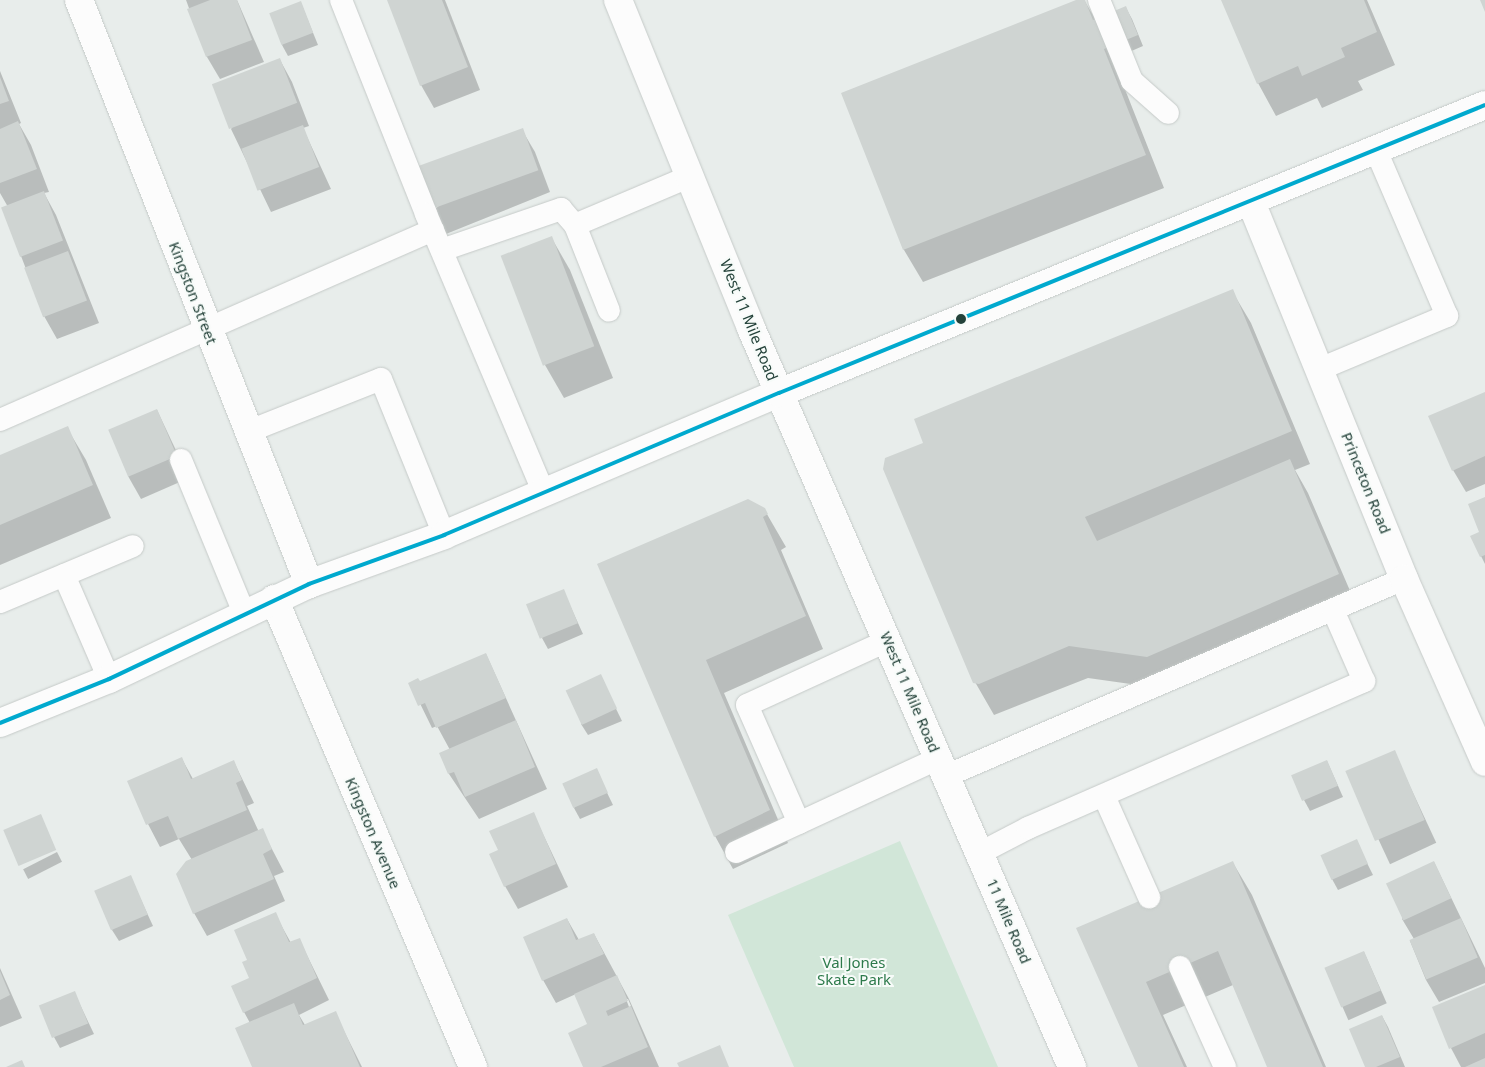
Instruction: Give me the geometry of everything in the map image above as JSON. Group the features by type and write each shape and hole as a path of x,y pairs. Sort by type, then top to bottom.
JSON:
{"main road":[{"name":"Kingston Street","path":"79,0 206,329 309,584"},
{"name":"West 11 Mile Road","path":"618,0 779,393 889,640 942,767"},
{"path":"0,723 109,680 244,612 309,584 444,535 779,393 1485,105"},
{"name":"Princeton Road","path":"1251,202 1404,579 1485,762"},
{"name":"Kingston Avenue","path":"274,599 473,1067"},
{"name":"11 Mile Road","path":"942,767 1072,1067"}],"lane":[{"path":"341,0 438,240 544,493"},
{"path":"1099,0 1132,81 1168,113"},
{"path":"1320,369 1447,316 1376,150"},
{"path":"575,225 691,176"},
{"path":"0,420 206,329 438,240 558,209 564,210 575,225 609,311"},
{"path":"247,432 381,379 444,535"},
{"path":"181,460 244,612"},
{"path":"0,602 133,546"},
{"path":"64,575 109,680"},
{"path":"736,852 799,823 1333,610 1404,579"},
{"path":"980,854 1028,828 1364,681 1333,610"},
{"path":"799,823 747,704 889,640"},
{"path":"1104,796 1149,897"},
{"path":"1180,967 1225,1067"}],"green space":[{"name":"Val Jones Skate Park","path":"900,841 998,1067 794,1067 728,915"}],"building":[{"path":"210,0 237,0 252,40 206,57 187,9"},
{"path":"387,0 442,0 468,67 420,86"},
{"path":"1076,0 1085,0 1093,20 1126,6 1138,35 1104,49 1146,155 903,250 841,93"},
{"path":"1221,0 1364,0 1377,32 1341,48 1345,57 1302,76 1298,66 1257,84"},
{"path":"1480,0 1485,0 1485,12"},
{"path":"301,1 313,33 281,45 269,13"},
{"path":"280,58 297,103 229,129 212,84"},
{"path":"0,77 9,101 0,104"},
{"path":"18,121 37,169 0,183 0,129"},
{"path":"303,125 319,167 258,191 241,149"},
{"path":"523,128 538,170 430,210 415,167"},
{"path":"44,191 63,240 20,257 1,207"},
{"path":"552,236 594,346 543,366 501,256"},
{"path":"68,251 87,300 43,317 24,268"},
{"path":"1233,289 1292,431 1085,517 1097,541 1290,459 1339,574 1147,657 1069,646 979,684 973,683 883,469 885,458 923,443 914,419"},
{"path":"1485,392 1485,456 1452,471 1428,416"},
{"path":"157,409 177,456 128,477 108,430"},
{"path":"68,426 93,485 0,525 0,455"},
{"path":"1485,497 1485,555 1480,557 1470,536 1479,532 1468,504"},
{"path":"748,499 765,508 768,514 763,517 806,616 706,660 770,810 714,837 597,564"},
{"path":"564,589 578,623 540,639 526,604"},
{"path":"486,653 506,698 436,728 425,703 418,706 408,683 418,678 420,681"},
{"path":"601,674 617,708 582,725 566,690"},
{"path":"516,720 535,767 465,797 454,772 448,774 439,753"},
{"path":"1395,750 1425,820 1375,841 1345,771"},
{"path":"182,757 191,779 234,760 242,780 236,783 247,810 178,839 168,816 146,825 127,781"},
{"path":"1327,760 1338,786 1302,801 1291,775"},
{"path":"597,768 608,793 573,808 562,783"},
{"path":"534,812 556,864 504,887 489,854 498,850 489,831"},
{"path":"41,814 56,850 18,866 3,830"},
{"path":"263,828 272,849 263,854 274,879 193,914 176,874 186,861"},
{"path":"1357,839 1368,864 1331,880 1320,855"},
{"path":"1233,861 1323,1067 1267,1067 1218,951 1146,982 1184,1067 1138,1067 1076,928"},
{"path":"1434,861 1451,898 1403,921 1386,883"},
{"path":"131,875 148,915 111,930 94,891"},
{"path":"276,912 289,942 300,938 317,978 243,1013 231,986 249,978 242,962 247,960 234,930"},
{"path":"567,918 576,940 594,933 604,954 542,981 523,937"},
{"path":"1461,918 1478,958 1426,979 1409,940"},
{"path":"1364,951 1381,991 1341,1007 1324,968"},
{"path":"0,971 10,995 0,1000"},
{"path":"617,975 628,1001 606,1011 608,1016 631,1006 648,1047 601,1067 583,1067 568,1033 587,1024 574,994"},
{"path":"1485,985 1485,1033 1449,1049 1432,1007"},
{"path":"75,991 88,1023 52,1038 39,1006"},
{"path":"294,1003 303,1025 336,1011 360,1067 252,1067 235,1028"},
{"path":"1382,1015 1400,1057 1376,1067 1365,1067 1349,1029"},
{"path":"720,1045 729,1067 679,1067 677,1063"},
{"path":"1485,1058 1485,1067 1465,1067"},
{"path":"22,1060 25,1067 6,1067"}],"transit line":[{"path":"0,723 109,679 309,584 444,535 779,393 1485,105"}]}
